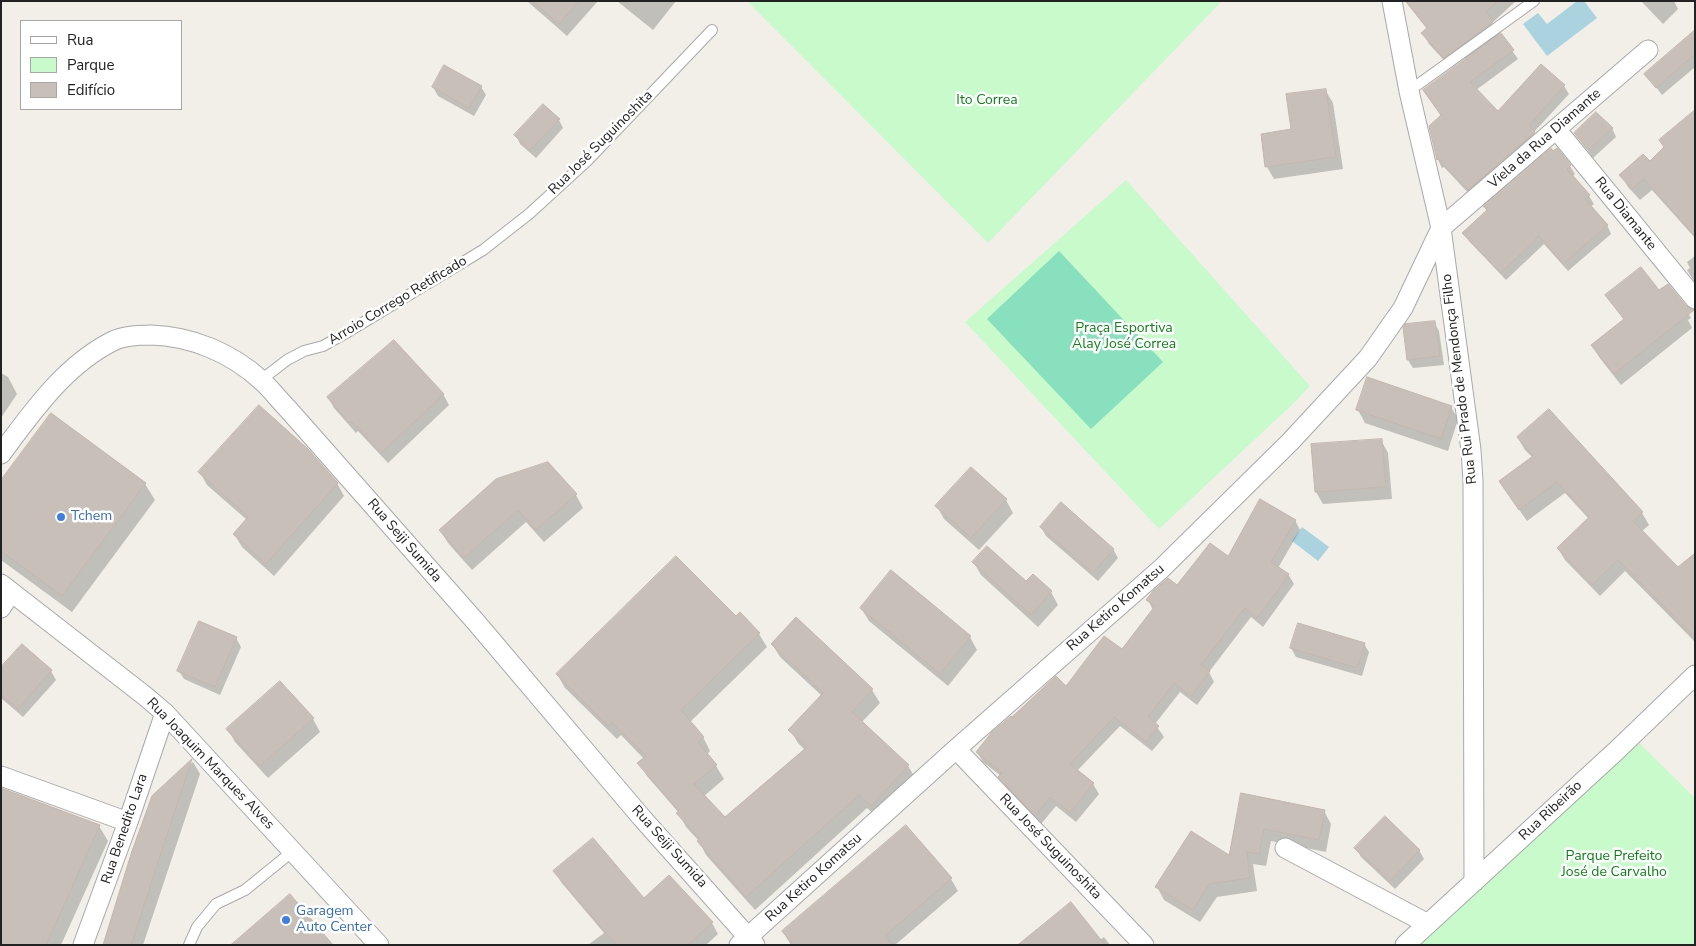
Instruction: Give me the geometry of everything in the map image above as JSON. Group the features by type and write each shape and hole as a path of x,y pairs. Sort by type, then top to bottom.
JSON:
{"street":[{"name":"Rua Rui Prado de Mendonça Filho","path":"1392,1 1409,91 1441,228 1466,413 1473,481 1474,882"},
{"name":"Viela da Rua Diamante","path":"1441,228 1648,50"},
{"name":"Rua Diamante","path":"1556,129 1695,299"},
{"name":"Rua Ketiro Komatsu","path":"748,942 956,749 1161,569 1290,442 1368,358 1398,316 1417,283 1441,228"},
{"name":"Rua Seiji Sumida","path":"1,454 47,394 92,354 115,340 142,335 170,336 204,345 226,356 261,380 475,621 748,942"},
{"name":"Rua Joaquim Marques Alves","path":"5,594 145,696 165,714 379,945"},
{"name":"Rua Ribeirão","path":"1405,945 1616,751 1695,675"},
{"name":"Rua Benedito Lara","path":"83,945 165,714"},
{"name":"Rua José Suguinoshita","path":"956,749 1144,945"},
{"path":"1,776 128,822"},
{"path":"1285,848 1428,924"}],"lane":[{"path":"1409,91 1534,1"},
{"name":"Rua José Suguinoshita","path":"483,250 529,214 587,160 712,30"},
{"name":"Arroio Corrego Retificado","path":"261,380 287,360 304,351 323,346 483,250"},
{"path":"189,945 197,927 216,904 246,890 293,852"}],"green space":[{"name":"Ito Correa","path":"747,1 1222,1 988,243"},
{"name":"Praça Esportiva Alay José Correa","path":"1126,180 1310,386 1159,529 965,322"},
{"path":"1059,251 1163,362 1091,429 987,319"},
{"name":"Parque Prefeito José de Carvalho","path":"1633,737 1695,798 1695,945 1411,945"}],"water":[{"path":"1577,1 1584,1 1597,18 1547,56 1523,24 1538,13 1547,24"},
{"path":"1302,527 1329,547 1318,561 1292,541"}],"building":[{"path":"533,1 579,1 559,24"},
{"path":"1406,1 1497,1 1486,12 1493,22 1444,58 1421,33 1427,28"},
{"path":"1695,30 1695,54 1656,88 1644,74"},
{"path":"1501,33 1514,50 1470,82 1498,111 1541,64 1565,85 1529,125 1535,132 1468,190 1437,160 1429,126 1441,115 1423,90"},
{"path":"444,65 482,86 469,108 432,87"},
{"path":"1326,89 1336,157 1265,167 1261,134 1291,129 1286,94"},
{"path":"543,104 560,119 530,150 514,135"},
{"path":"1695,110 1695,236 1644,179 1632,189 1619,175 1643,154 1650,161 1664,147 1659,140"},
{"path":"1596,112 1613,128 1588,150 1574,133"},
{"path":"1551,148 1553,151 1557,148 1571,165 1567,169 1590,195 1585,199 1608,225 1563,264 1539,236 1501,273 1462,233 1487,210 1483,206"},
{"path":"1641,267 1659,290 1668,284 1686,306 1694,310 1614,374 1591,345 1624,319 1605,295"},
{"path":"1435,321 1440,356 1407,360 1403,327 1405,324"},
{"path":"394,340 444,394 381,453 351,421 349,423 327,397"},
{"path":"1367,377 1452,406 1441,439 1356,410"},
{"path":"259,405 308,449 338,483 266,564 233,534 248,517 198,472"},
{"path":"1549,409 1643,512 1633,521 1678,567 1695,553 1695,638 1618,560 1592,585 1557,548 1589,517 1557,482 1519,510 1499,481 1533,456 1517,437"},
{"name":"Tchem","path":"51,413 146,483 62,596 1,551 1,480"},
{"path":"1382,439 1386,487 1315,492 1311,444"},
{"path":"548,462 577,494 536,530 518,510 464,558 439,530 496,479"},
{"path":"971,467 1007,499 971,538 935,506"},
{"path":"1260,499 1296,520 1271,562 1289,574 1279,589 1257,618 1245,608 1201,665 1210,671 1191,696 1174,683 1148,717 1159,726 1146,742 1114,717 1070,764 1094,783 1070,813 1050,797 1035,816 998,777 1002,773 976,752 992,732 1012,717 1056,676 1066,686 1104,636 1122,649 1155,606 1146,600 1153,591 1168,578 1177,585 1210,543 1228,556"},
{"path":"1061,502 1114,549 1093,573 1040,527"},
{"path":"987,546 1026,581 1033,574 1052,591 1031,615 972,562"},
{"path":"676,556 736,616 740,612 760,633 681,710 704,737 698,742 717,765 694,784 725,817 807,747 788,730 823,693 771,644 796,617 873,689 852,712 909,765 871,806 859,795 746,897 697,841 700,839 676,813 679,811 637,763 646,756 612,723 608,726 556,674"},
{"path":"891,570 971,636 940,674 860,608"},
{"path":"199,621 237,637 215,687 177,671"},
{"path":"1298,623 1365,643 1357,668 1290,648"},
{"path":"22,644 52,670 18,709 1,695 1,667"},
{"path":"280,681 314,718 260,766 226,729"},
{"path":"192,759 131,945 103,945 132,851 152,796"},
{"path":"1,788 100,825 46,945 1,945"},
{"path":"1241,793 1325,810 1319,840 1264,829 1259,854 1247,852 1250,878 1209,884 1193,910 1155,887 1191,831 1229,855"},
{"path":"1385,816 1420,850 1390,881 1354,848"},
{"path":"906,825 952,878 885,936 892,945 793,945 782,931"},
{"path":"593,838 644,898 669,875 713,922 688,945 616,945 553,871"},
{"name":"Garagem Auto Center","path":"290,894 333,945 231,945"},
{"path":"1071,902 1105,945 1018,945"}],"place":[{"name":"Tchem","path":"61,517"},
{"name":"Garagem Auto Center","path":"286,920"}]}
